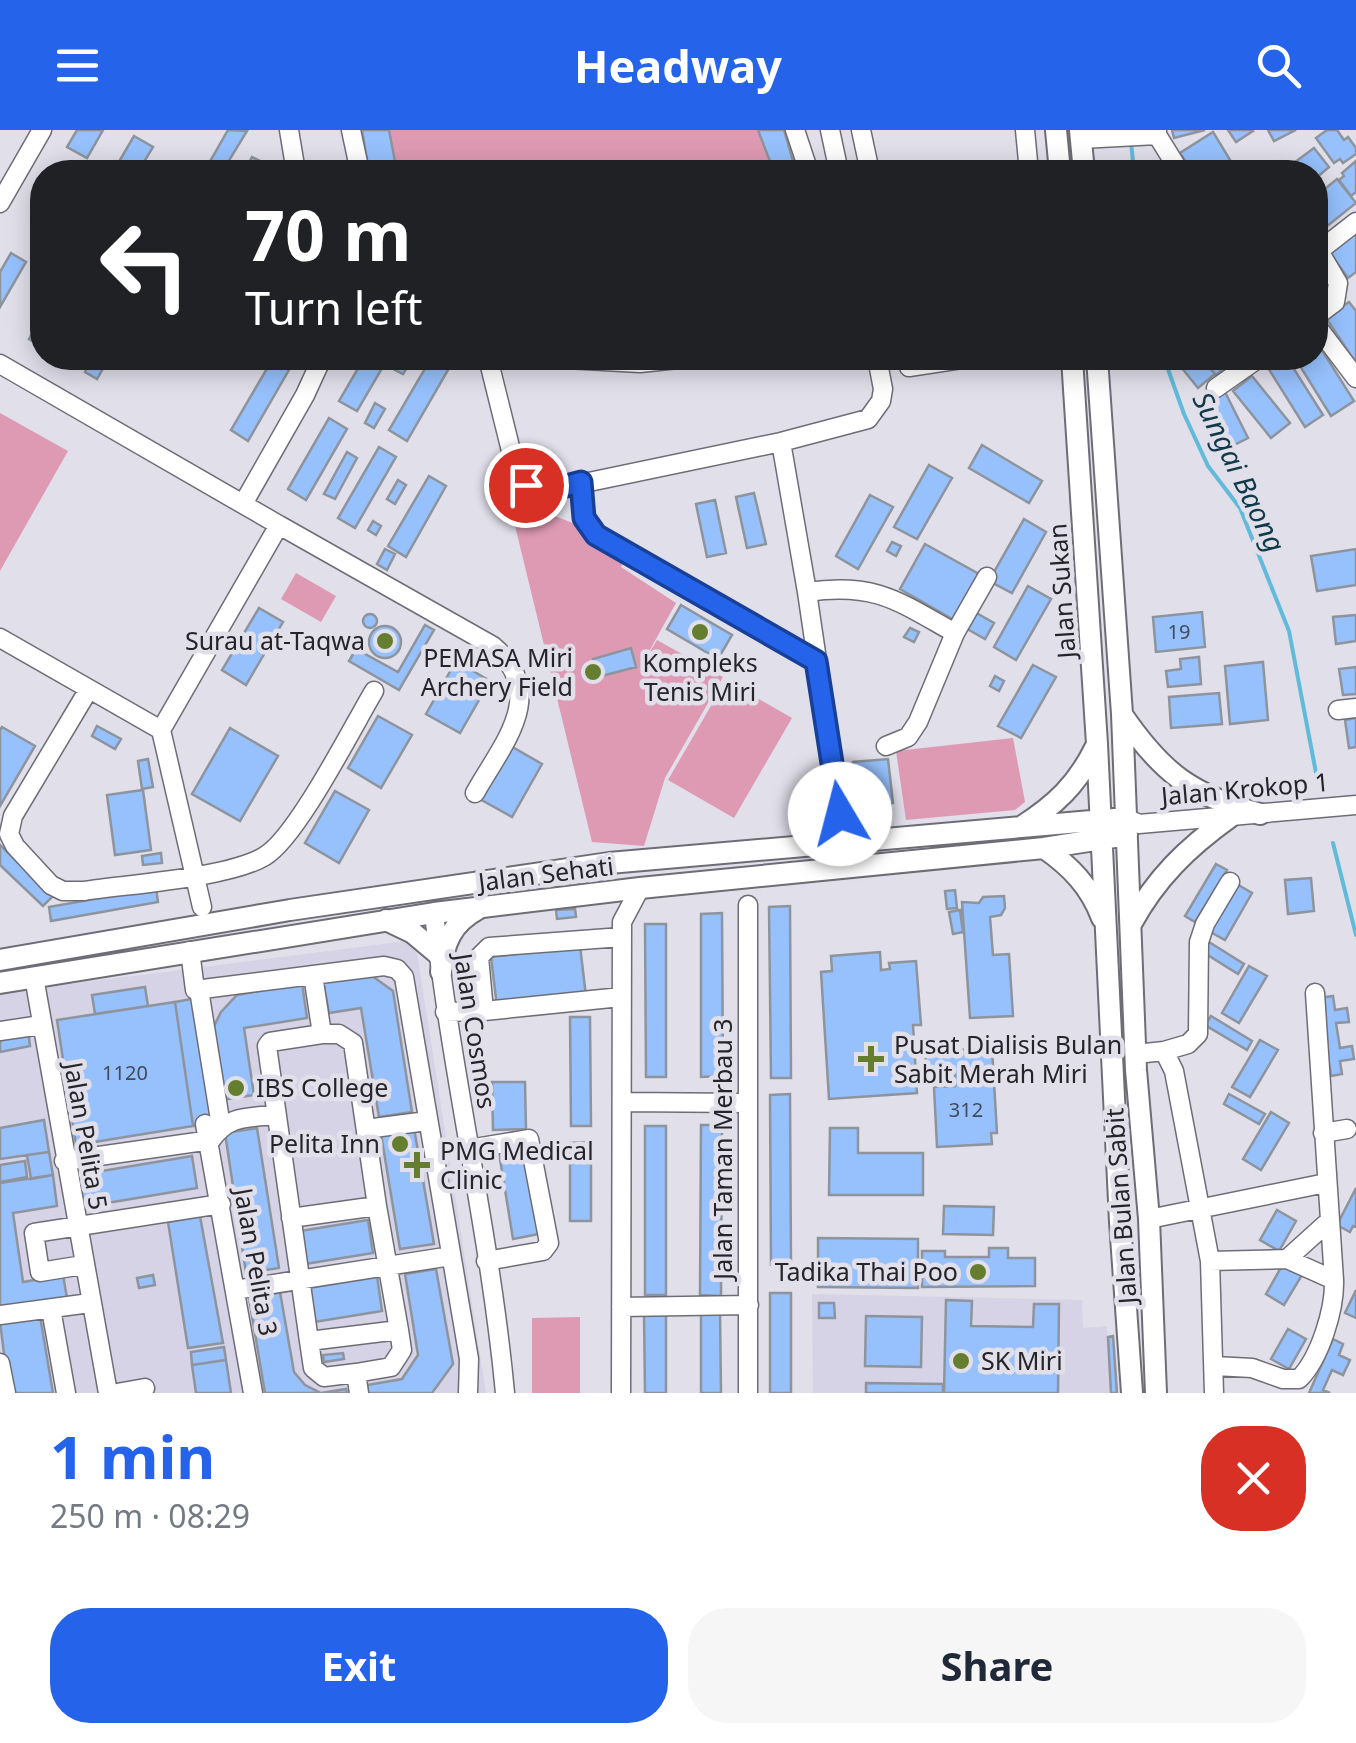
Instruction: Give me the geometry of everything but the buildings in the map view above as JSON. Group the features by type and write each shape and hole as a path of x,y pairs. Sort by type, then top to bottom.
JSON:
{"main road":[{"path":"1056,130 1059,160"},
{"path":"1081,135 1083,160"},
{"name":"Jalan Sukan","path":"1073,370 1102,831"},
{"name":"Jalan Sukan","path":"1098,370 1130,826"},
{"path":"1122,714 1154,756 1193,790 1260,814"},
{"path":"1020,828 1057,803 1074,785 1098,744"},
{"path":"1130,924 1147,894 1170,866 1230,817"},
{"path":"1102,831 1130,826"},
{"name":"Jalan Bulan Sabit","path":"1130,826 1136,1062 1149,1219 1156,1393"},
{"name":"Jalan Sehati","path":"0,960 290,910 609,863 1020,828 1102,831"},
{"name":"Jalan Sehati","path":"0,983 434,913 640,888 1044,848 1102,831"},
{"name":"Jalan Bulan Sabit","path":"1102,831 1132,1393"},
{"path":"1044,848 1066,863 1084,884 1107,932"},
{"path":"290,910 310,916 402,902 434,913 464,892 596,872 609,863"},
{"path":"439,963 454,928 480,908"},
{"path":"384,920 414,933 439,963"}],"street":[{"path":"0,203 42,130"},
{"path":"351,130 357,160"},
{"path":"796,130 805,160"},
{"path":"830,130 836,160"},
{"path":"861,130 867,160"},
{"path":"1025,130 1029,160"},
{"path":"286,133 293,160"},
{"path":"1081,135 1157,133 1173,160"},
{"path":"1328,244 1356,222"},
{"path":"1328,260 1338,283 1335,302"},
{"path":"1328,308 1350,296 1355,298"},
{"path":"1328,338 1356,378"},
{"path":"0,364 493,646 513,667 522,698 518,717 475,793"},
{"path":"243,504 316,370"},
{"path":"491,370 512,460 521,480 540,492 857,423 875,412 883,389 879,370"},
{"path":"1216,388 1242,370"},
{"path":"781,442 808,592 844,843"},
{"path":"581,482 584,518 596,535 816,661"},
{"path":"202,907 161,730 279,525"},
{"path":"886,746 908,737 918,722 954,634 987,577"},
{"path":"808,592 837,587 868,590 892,598 954,634"},
{"path":"0,638 161,730"},
{"path":"88,689 14,816 9,834 50,885 63,891 239,867 266,856 290,833 374,690"},
{"name":"Jalan Krokop 1","path":"1130,826 1356,805"},
{"path":"1120,1222 1134,1207 1138,1195 1136,1062 1188,1044 1198,1034 1199,942 1204,924 1230,882"},
{"path":"621,1393 622,929 640,888"},
{"path":"599,893 622,929"},
{"name":"Jalan Taman Merbau 3","path":"748,905 748,1393"},
{"name":"Jalan Cosmos","path":"434,913 445,1012 505,1393"},
{"path":"484,1011 479,957 483,950 622,929"},
{"name":"Jalan Pelita 3","path":"190,951 191,993 220,1204 253,1393"},
{"path":"191,993 384,966 396,969 404,977 470,1360 468,1393"},
{"path":"313,975 322,1034"},
{"name":"Jalan Pelita 5","path":"34,977 108,1393"},
{"path":"1215,1366 1252,1368 1282,1378 1300,1379 1333,1310 1315,993"},
{"path":"445,1012 621,996"},
{"path":"0,1031 41,1024"},
{"path":"322,1034 339,1034 354,1043 376,1206 402,1350 391,1367 324,1377 313,1368 275,1114 268,1043 322,1034"},
{"path":"1164,1051 1174,1071 1210,1261 1214,1393"},
{"path":"418,1064 453,1058"},
{"path":"622,1102 748,1103"},
{"path":"64,1161 212,1130 232,1120 275,1114"},
{"path":"366,1128 426,1121"},
{"path":"1323,1133 1347,1129"},
{"path":"469,1149 530,1138 549,1242 543,1252 486,1261"},
{"path":"1149,1219 1326,1183"},
{"path":"83,1265 40,1272 34,1232 220,1204"},
{"path":"292,1218 376,1206"},
{"path":"1287,1259 1328,1222"},
{"path":"235,1290 451,1256"},
{"path":"1210,1261 1287,1259 1334,1280"},
{"path":"0,1316 90,1303"},
{"path":"621,1307 748,1305"},
{"path":"51,1309 66,1393"},
{"path":"309,1341 399,1330"},
{"path":"470,1360 500,1354"},
{"path":"0,1364 6,1393"},
{"path":"356,1373 359,1393"},
{"path":"118,1393 144,1388"}],"shaded area":[{"path":"362,130 784,130 793,160 367,160"},
{"path":"0,413 68,451 0,571"},
{"name":"PEMASA Miri Archery Field","path":"508,497 580,526 578,531 626,558 621,567 676,603 637,673 657,640 723,677 665,778 644,846 592,842"},
{"path":"296,573 336,596 321,622 281,599"},
{"path":"726,680 792,718 734,818 668,780"},
{"path":"1013,738 1025,802 1015,810 906,820 896,751"},
{"path":"415,940 486,1393 0,1393 0,993"},
{"name":"SK Miri","path":"812,1294 1082,1300 1083,1328 1107,1326 1111,1393 813,1393"},
{"path":"580,1317 580,1393 532,1393 532,1318"}],"waterway":[{"name":"Sungai Baong","path":"1131,142 1133,160"},
{"name":"Sungai Baong","path":"1168,370 1208,466 1240,508 1289,631 1317,778"},
{"name":"Sungai Baong","path":"1333,843 1356,935"}],"place":[{"name":"Kompleks Tenis Miri","path":"700,632"},
{"name":"Surau at-Taqwa","path":"385,641"},
{"name":"PEMASA Miri Archery Field","path":"593,672"},
{"name":"Pusat Dialisis Bulan Sabit Merah Miri","path":"871,1059"},
{"name":"IBS College","path":"236,1088"},
{"name":"Pelita Inn","path":"400,1144"},
{"name":"PMG Medical Clinic","path":"417,1165"},
{"name":"Tadika Thai Poo","path":"978,1272"},
{"name":"SK Miri","path":"961,1361"}],"route":[{"path":"526,485 540,492 581,482 584,518 596,535 816,661 840,814"}]}
